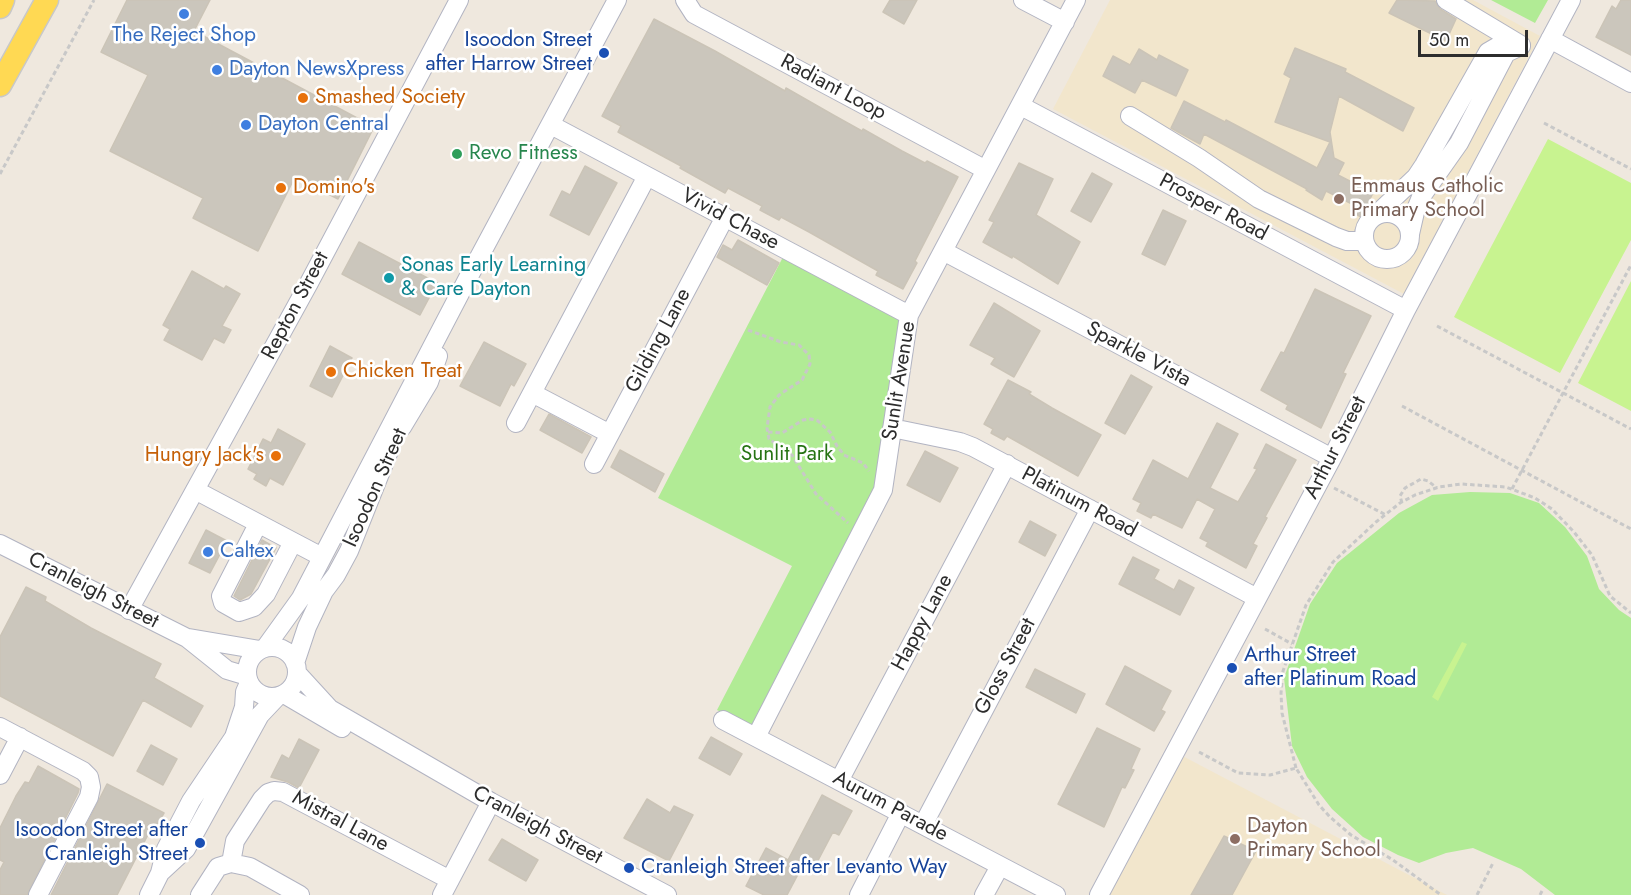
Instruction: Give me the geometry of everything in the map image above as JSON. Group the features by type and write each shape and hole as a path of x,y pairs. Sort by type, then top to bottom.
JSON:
{"main road":[{"path":"0,7 3,0"},
{"path":"0,86 47,0"}],"street":[{"name":"Repton Street","path":"129,610 309,283 459,0"},
{"name":"Isoodon Street","path":"149,895 160,873 166,849 191,801 234,737 244,707 249,663 252,657 263,649 301,598 468,278 617,0"},
{"name":"Radiant Loop","path":"685,0 694,14 987,170"},
{"path":"1023,0 1065,22"},
{"name":"Sunlit Avenue","path":"756,737 883,490 909,315 1077,0"},
{"path":"1446,0 1540,57"},
{"name":"Arthur Street","path":"1099,895 1332,458 1406,310 1571,0"},
{"path":"1550,39 1631,83"},
{"path":"1500,45 1521,46 1506,53 1459,143 1421,197 1406,249 1386,259 1372,254 1364,241 1366,226 1416,177 1488,52 1500,45"},
{"name":"Prosper Road","path":"1021,106 1406,310"},
{"path":"1130,116 1199,158 1258,199 1336,237 1347,241 1364,241"},
{"name":"Vivid Chase","path":"551,125 909,315"},
{"path":"516,423 648,176"},
{"path":"1376,215 1383,212 1398,215 1404,220 1410,234"},
{"name":"Gilding Lane","path":"594,464 725,217"},
{"name":"Sparkle Vista","path":"943,251 1332,458"},
{"name":"Isoodon Street","path":"160,873 186,849 260,715 294,685 307,627 324,591 349,551 393,442 429,382 468,278"},
{"path":"532,393 610,434"},
{"name":"Platinum Road","path":"892,428 960,442 1007,464 1257,598"},
{"name":"Happy Lane","path":"839,781 1007,464"},
{"path":"195,490 322,557"},
{"name":"Gloss Street","path":"923,825 1090,508"},
{"path":"258,524 221,596 223,603 239,612 254,608 266,594 293,542"},
{"name":"Cranleigh Street","path":"0,544 187,638 227,670 248,679"},
{"name":"Cranleigh Street","path":"187,638 263,649"},
{"path":"263,649 276,648 285,651 296,668"},
{"name":"Cranleigh Street","path":"296,668 330,709 491,802 668,895"},
{"path":"248,679 253,688 264,696 281,695"},
{"name":"Cranleigh Street","path":"281,695 374,745 408,755"},
{"name":"Aurum Parade","path":"723,720 1056,895"},
{"path":"0,727 83,771 89,777 91,787 89,797 38,895"},
{"path":"0,775 20,737"},
{"name":"Mistral Lane","path":"231,863 235,841 262,799 274,791 283,792 446,888"},
{"path":"446,888 491,802"},
{"path":"859,895 901,813"},
{"path":"200,895 218,867 231,863 250,867 300,895"},
{"path":"984,895 1000,866"}],"path":[{"path":"0,174 94,0"},
{"path":"1544,123 1631,169"},
{"path":"1512,489 1631,265"},
{"path":"1437,326 1631,429"},
{"path":"748,330 781,342 799,345 808,355 810,364 802,380 779,395 770,407 767,420 769,439 792,455 816,494 848,523 854,520"},
{"path":"1402,406 1631,529"},
{"path":"768,432 782,433 803,420 818,421 830,432 844,455 863,463 869,469 870,476"},
{"path":"1402,503 1400,496 1405,488 1421,479 1437,488"},
{"path":"1320,480 1386,515"},
{"path":"1441,895 1393,860 1351,834 1330,817 1319,805 1296,768 1282,713 1283,671 1306,605 1333,562 1402,503 1437,488 1461,484 1484,484 1512,489 1535,498 1552,509 1592,555 1610,596 1631,613"},
{"path":"1264,629 1292,644"},
{"path":"1199,753 1238,773 1270,776 1296,768"},
{"path":"1477,895 1493,863"},
{"path":"1539,895 1543,889"}],"shaded area":[{"name":"Emmaus Catholic Primary School","path":"1110,0 1473,0 1540,36 1404,294 1053,109"},
{"name":"Dayton Primary School","path":"1175,752 1447,895 1099,895"}],"green space":[{"path":"1491,0 1548,0 1535,23"},
{"path":"1548,139 1631,183 1631,240 1560,373 1454,317"},
{"name":"Sunlit Park","path":"783,257 900,320 879,488 754,728 717,710 792,566 658,498"},
{"path":"1631,281 1631,411 1578,383"},
{"path":"1470,492 1510,493 1539,503 1565,527 1587,556 1599,589 1619,610 1631,618 1631,895 1555,895 1521,869 1473,848 1446,853 1419,863 1398,855 1363,837 1332,809 1307,777 1292,746 1284,678 1310,604 1337,563 1399,513 1432,495"},
{"path":"1462,642 1467,644 1438,701 1432,697"}],"building":[{"name":"Dayton Central","path":"127,0 210,0 194,31 374,127 338,199 295,177 258,251 193,218 203,198 110,151 148,75 101,52"},
{"path":"890,0 917,0 904,24 883,12"},
{"path":"1397,0 1435,1 1440,9 1456,19 1446,41 1389,13"},
{"path":"1621,0 1631,0 1631,55 1596,37 1612,6 1616,9"},
{"path":"654,19 785,91 786,88 862,131 863,129 925,163 927,161 958,177 903,289 876,275 878,271 809,232 781,217 779,220 760,210 762,206 728,188 725,193 680,168 681,166 618,132 621,126 602,116"},
{"path":"1295,48 1346,69 1345,72 1414,108 1403,131 1339,96 1330,132 1334,158 1344,163 1338,175 1373,193 1361,217 1351,211 1354,205 1326,191 1322,200 1307,189 1204,134 1200,144 1171,128 1184,101 1225,122 1226,120 1317,168 1330,142 1275,122 1291,78 1284,74"},
{"path":"1139,49 1157,60 1159,55 1188,70 1176,96 1142,80 1135,93 1103,76 1113,56 1130,65"},
{"path":"1019,163 1053,179 1036,215 1080,242 1058,284 1013,256 1012,258 983,242 994,222 989,220"},
{"path":"585,166 617,183 589,235 550,215 562,191 570,195"},
{"path":"1092,173 1112,184 1091,222 1071,211"},
{"path":"1163,210 1186,221 1165,265 1142,254"},
{"path":"738,240 779,263 767,285 717,257 723,245 732,250"},
{"name":"Sonas Early Learning & Care Dayton","path":"359,242 437,283 420,315 342,274"},
{"path":"192,271 224,289 226,286 240,294 222,326 231,330 224,343 214,338 202,360 164,340 170,329 163,325"},
{"path":"1315,289 1371,316 1343,373 1346,374 1321,428 1286,409 1288,405 1261,390 1281,352 1284,353"},
{"path":"994,303 1040,331 1014,377 991,364 995,358 970,345"},
{"path":"484,342 526,364 514,386 511,384 500,406 460,386"},
{"name":"Chicken Treat","path":"330,346 352,358 332,397 310,386"},
{"path":"1131,375 1152,387 1125,434 1105,423"},
{"path":"1008,380 1101,435 1078,476 1007,436 1004,440 991,433 993,429 984,424"},
{"path":"549,414 591,437 582,453 540,430"},
{"path":"1217,423 1238,434 1210,488 1238,502 1257,469 1254,468 1266,444 1296,460 1265,517 1267,518 1253,544 1257,546 1246,568 1206,546 1208,542 1200,538 1215,509 1197,499 1182,528 1153,514 1151,518 1137,511 1141,503 1133,499 1153,460 1188,479"},
{"name":"Hungry Jack's","path":"278,429 305,444 283,485 270,478 266,486 254,479 257,474 248,469 263,439 271,443"},
{"path":"620,450 664,474 655,492 611,467"},
{"path":"925,451 958,468 940,502 907,485"},
{"path":"1030,521 1056,535 1045,556 1019,542"},
{"name":"Caltex","path":"206,530 227,541 210,573 189,563"},
{"path":"262,540 276,548 251,594 240,600 234,596"},
{"path":"1133,557 1159,570 1154,579 1174,590 1179,580 1194,588 1180,615 1119,584"},
{"path":"26,587 46,597 45,601 91,628 161,664 154,678 203,706 191,727 143,700 113,756 0,696 0,637"},
{"path":"1125,666 1171,691 1161,710 1165,712 1154,731 1106,704"},
{"path":"1035,669 1085,694 1076,713 1026,687"},
{"path":"1097,728 1140,749 1131,769 1134,770 1125,788 1122,787 1104,827 1058,804"},
{"path":"711,737 742,754 730,775 699,758"},
{"path":"299,739 319,750 299,788 271,777 282,755 289,759"},
{"path":"151,745 177,759 163,785 137,771"},
{"path":"38,766 79,789 78,793 27,895 0,895 0,870 4,862 0,860 0,828 16,796 25,782 29,783"},
{"path":"107,784 164,813 157,825 154,823 117,895 51,895"},
{"path":"822,795 852,811 839,835 833,832 813,870 803,865 787,895 764,895 746,886 766,848 788,860"},
{"path":"647,799 670,813 674,806 693,815 669,861 624,838"},
{"path":"1224,836 1256,851 1232,895 1191,895"},
{"path":"502,839 538,860 526,881 489,860"}],"place":[{"name":"The Reject Shop","path":"184,14"},
{"name":"Isoodon Street after Harrow Street","path":"604,53"},
{"name":"Dayton NewsXpress","path":"217,70"},
{"name":"Smashed Society","path":"303,98"},
{"name":"Dayton Central","path":"246,125"},
{"name":"Revo Fitness","path":"457,154"},
{"name":"Domino's","path":"281,188"},
{"name":"Emmaus Catholic Primary School","path":"1339,199"},
{"name":"Sonas Early Learning & Care Dayton","path":"389,278"},
{"name":"Chicken Treat","path":"331,372"},
{"name":"Hungry Jack's","path":"276,456"},
{"name":"Caltex","path":"208,552"},
{"name":"Arthur Street after Platinum Road","path":"1232,668"},
{"name":"Dayton Primary School","path":"1235,839"},
{"name":"Isoodon Street after Cranleigh Street","path":"200,843"},
{"name":"Cranleigh Street after Levanto Way","path":"629,868"}]}
